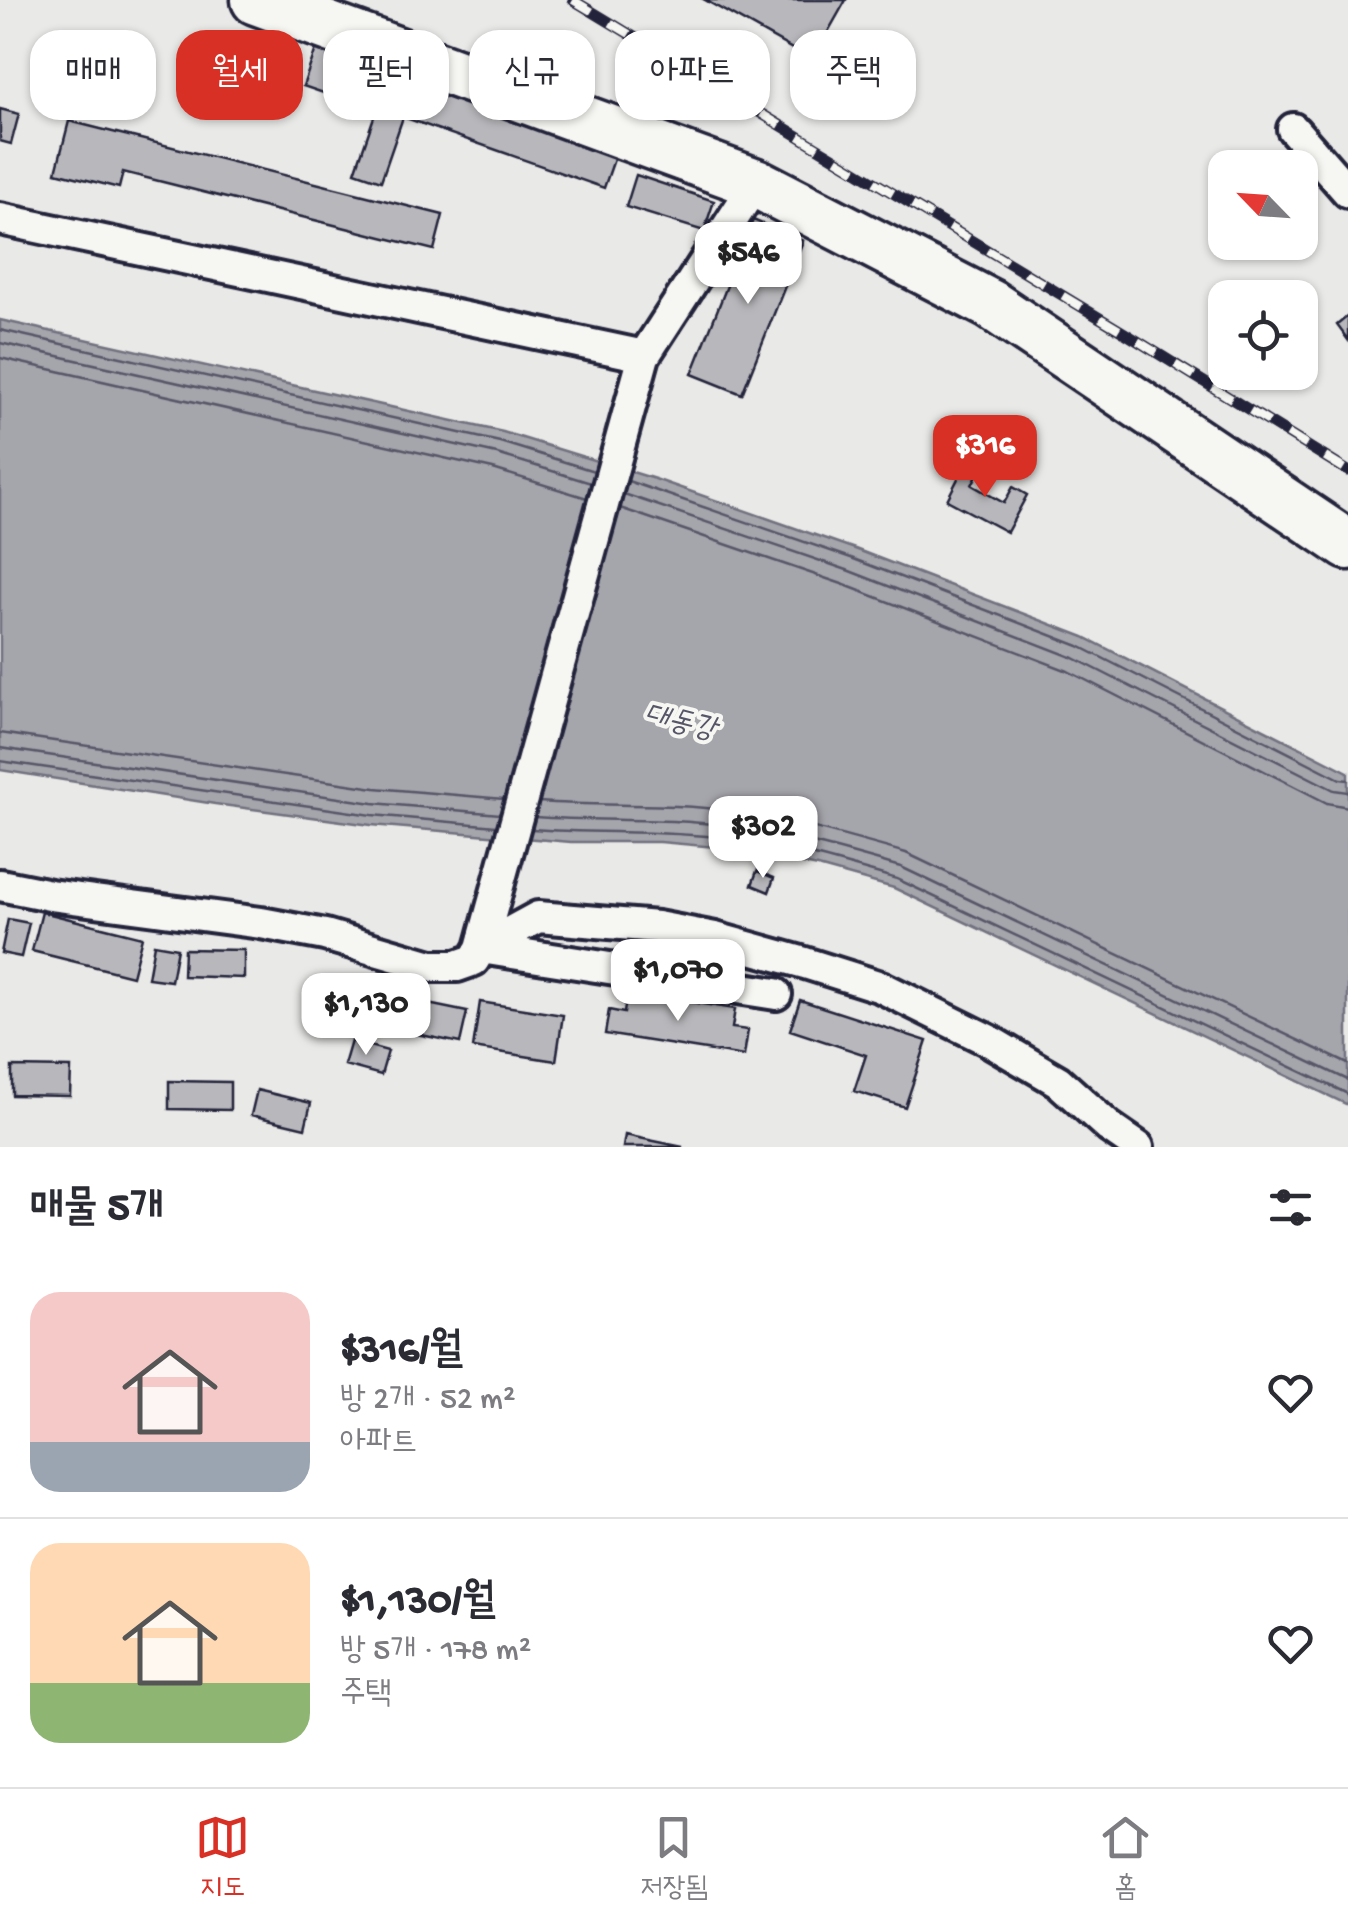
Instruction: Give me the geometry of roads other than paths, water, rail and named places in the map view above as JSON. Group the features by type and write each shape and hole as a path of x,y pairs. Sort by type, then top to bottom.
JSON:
{"main road":[{"path":"256,0 756,183 990,304 1348,544"}],"street":[{"path":"1294,129 1348,192"},
{"path":"0,885 262,922 325,935 431,966 457,966 474,960 484,940 644,356 756,183"},
{"path":"0,219 644,356"},
{"path":"484,940 538,917 657,926 715,938 881,987 988,1040 1058,1082 1138,1147"},
{"path":"484,940 776,994"}],"water":[{"name":"대동강","path":"0,320 503,432 655,479 855,549 1084,637 1348,772 1348,1105 894,888 818,867 727,848 660,842 571,842 371,825 0,770"}],"railway":[{"path":"573,0 1348,471"}]}
